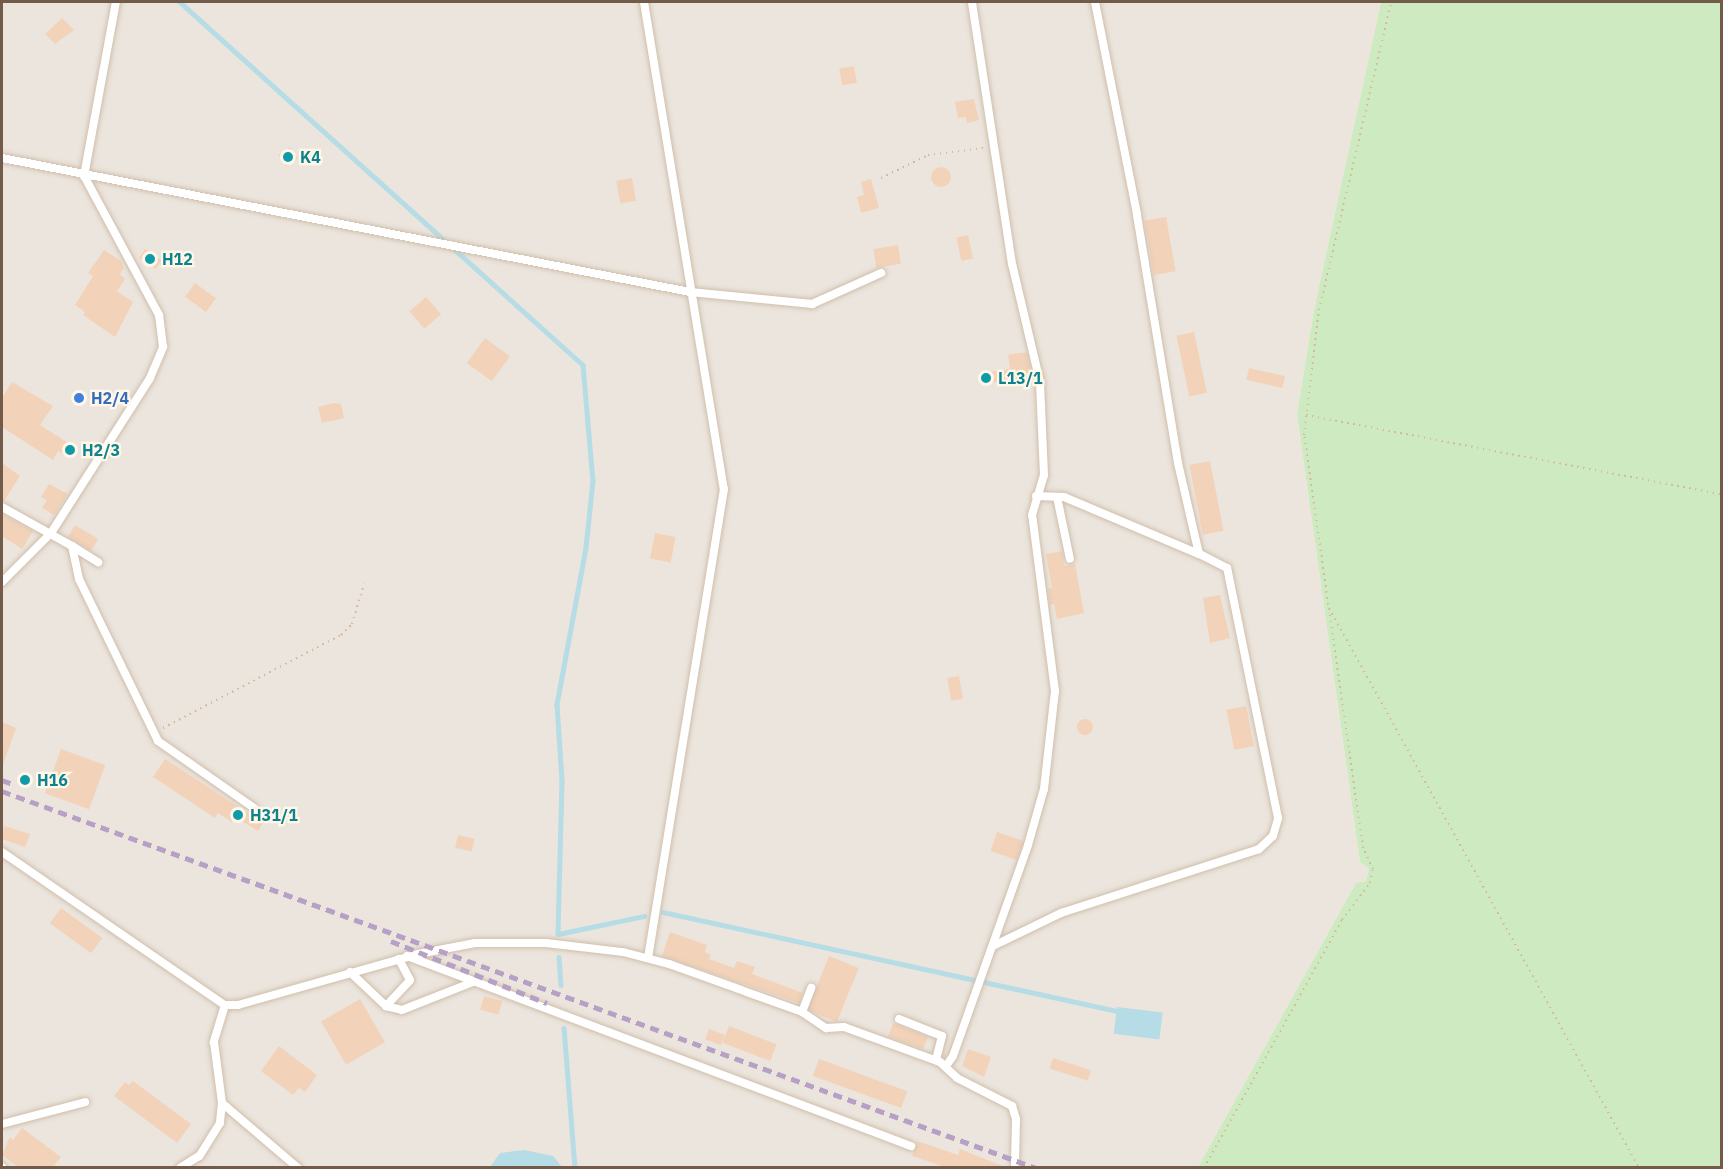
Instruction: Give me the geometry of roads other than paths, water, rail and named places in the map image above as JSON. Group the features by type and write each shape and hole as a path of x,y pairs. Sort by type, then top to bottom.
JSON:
{"lane":[{"path":"2,582 51,533 150,378 164,336 159,315 84,176 116,2"},
{"path":"644,2 723,499 648,958"},
{"path":"946,1066 953,1056 1028,845 1044,789 1052,737 1055,691 1032,515 1044,476 1040,382 1012,264 972,2"},
{"path":"1095,2 1137,214 1167,406 1199,554"},
{"path":"2,158 84,176 690,292 812,304 881,273"},
{"path":"993,946 1060,913 1259,849 1273,836 1278,818 1227,568 1199,554 1057,497 1036,496"},
{"path":"1057,497 1070,559"},
{"path":"2,507 98,562"},
{"path":"72,546 79,579 153,733 166,749 254,808"},
{"path":"2,852 225,1005 238,1005 403,958 505,942 597,948 648,958 802,1012 826,1028 844,1027 936,1060 946,1066 957,1078 1011,1106 1016,1119 1015,1164"},
{"path":"403,958 911,1146"},
{"path":"386,1006 410,980 403,958"},
{"path":"350,972 386,1006 402,1010 473,982"},
{"path":"802,1012 811,988"},
{"path":"180,1167 199,1156 210,1143 220,1123 222,1103 214,1042 225,1005"},
{"path":"898,1019 942,1036 936,1060"},
{"path":"2,1124 85,1102"},
{"path":"222,1103 298,1167"}],"water":[{"path":"1117,1007 1163,1013 1159,1039 1114,1034"},
{"path":"524,1150 553,1156 562,1167 490,1167 500,1153"}],"waterway":[{"path":"180,2 583,365 593,481 586,548 557,705 562,781 558,934 644,916"},
{"path":"663,912 1117,1011"},
{"path":"559,957 561,985"},
{"path":"564,1028 575,1168"}],"railway":[{"path":"2,780 13,784"},
{"path":"2,791 1036,1168"},
{"path":"391,941 547,1003"}],"place":[{"name":"K4","path":"288,157"},
{"name":"H12","path":"150,259"},
{"name":"L13/1","path":"986,378"},
{"name":"H2/4","path":"79,398"},
{"name":"H2/3","path":"70,450"},
{"name":"H16","path":"25,780"},
{"name":"H31/1","path":"238,815"}]}
